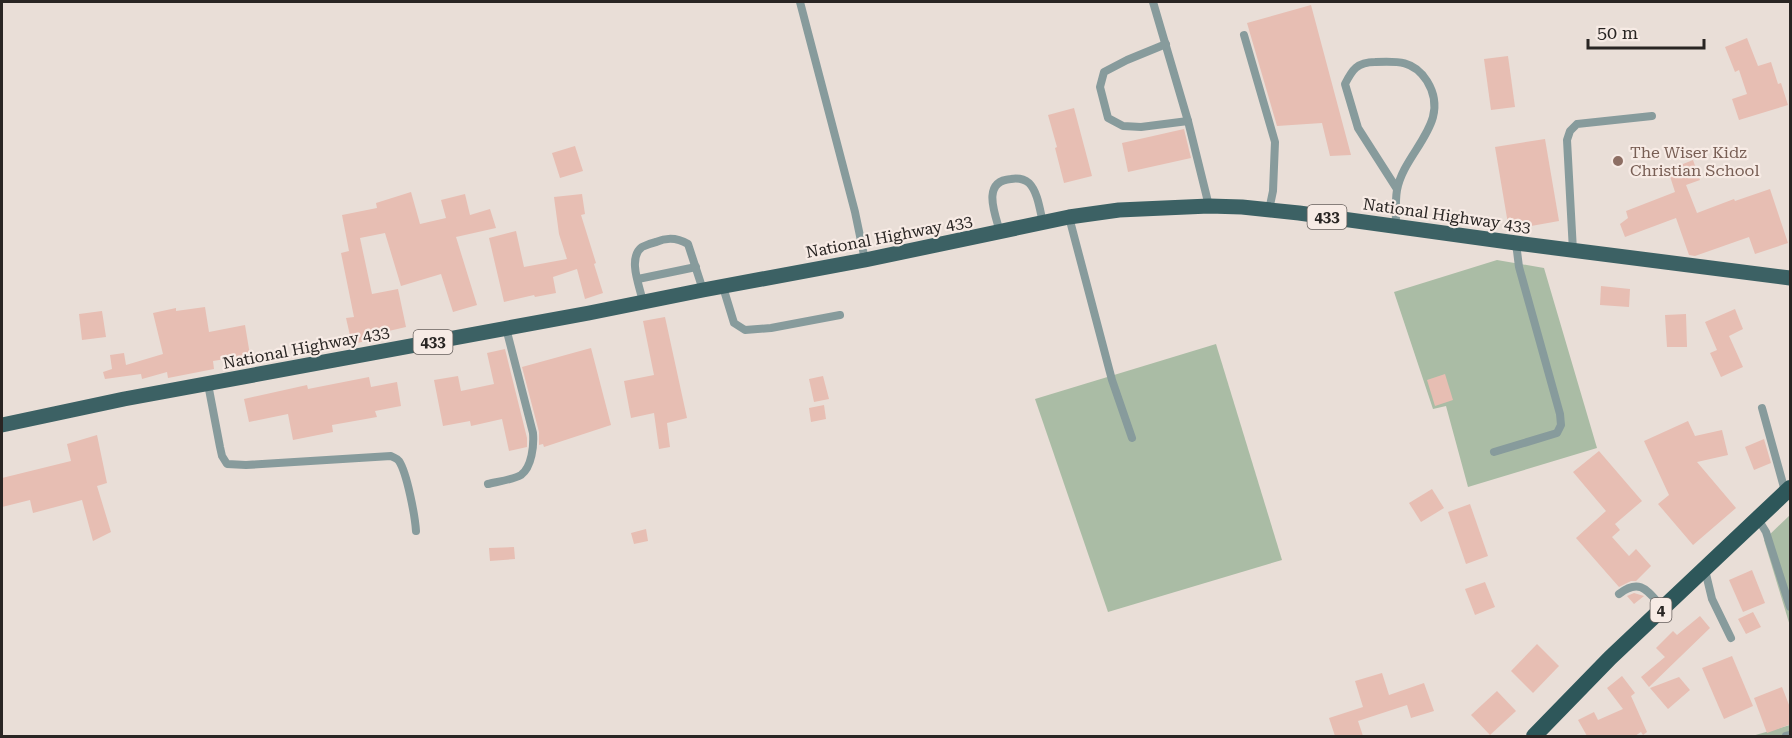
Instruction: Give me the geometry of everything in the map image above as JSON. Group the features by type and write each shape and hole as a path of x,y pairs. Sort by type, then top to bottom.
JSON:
{"highway":[{"name":"4","path":"1534,736 1610,658 1788,490"}],"main road":[{"name":"National Highway 433","path":"2,425 124,399 1119,210 1209,206 1242,207 1791,278"}],"lane":[{"path":"800,2 855,212 865,260"},
{"path":"1153,2 1188,121 1209,206"},
{"path":"1244,35 1275,142 1273,191 1269,210"},
{"path":"1166,44 1126,60 1104,72 1100,87 1108,118 1123,126 1141,127 1188,121"},
{"path":"1396,226 1397,189 1407,165 1431,125 1436,108 1431,87 1421,72 1402,61 1368,62 1352,69 1345,84 1358,128 1397,189"},
{"path":"1573,251 1567,140 1570,131 1577,124 1652,116"},
{"path":"1000,232 992,204 992,193 997,184 1008,179 1020,178 1029,183 1035,193 1043,223"},
{"path":"1069,218 1112,380 1132,438"},
{"path":"643,302 635,264 636,253 643,246 661,240 678,239 688,244 703,290"},
{"path":"1494,452 1557,433 1561,425 1560,414 1519,267 1516,243"},
{"path":"638,279 696,267"},
{"path":"723,287 734,323 745,330 771,328 840,315"},
{"path":"488,484 520,475 527,467 534,446 533,433 506,328"},
{"path":"208,384 222,456 227,464 246,465 391,456 398,459 403,470 415,517 416,531"},
{"path":"1762,408 1788,490"},
{"path":"1758,519 1766,532 1791,607"},
{"path":"1704,568 1712,599 1731,638"},
{"path":"1619,594 1627,588 1639,587 1646,590 1663,609"},
{"path":"1786,736 1791,735"}],"green space":[{"path":"1497,260 1544,268 1597,448 1468,487 1446,406 1433,409 1394,292"},
{"path":"1216,344 1282,560 1108,612 1035,399"},
{"path":"1790,515 1790,626 1764,540"},
{"path":"1790,725 1790,736 1752,736"}],"building":[{"path":"1311,5 1351,155 1330,156 1322,123 1277,126 1247,23"},
{"path":"1747,38 1758,66 1771,62 1788,105 1739,120 1732,99 1747,94 1739,70 1735,72 1725,47"},
{"path":"1508,56 1515,107 1491,110 1484,59"},
{"path":"1074,108 1092,176 1064,183 1048,115"},
{"path":"1184,129 1191,158 1128,172 1122,143"},
{"path":"1545,139 1559,221 1509,230 1495,147"},
{"path":"575,146 583,171 560,178 552,153"},
{"path":"1693,160 1700,180 1686,185 1697,213 1770,189 1788,243 1755,254 1749,237 1695,256 1689,255 1676,218 1625,237 1620,224 1628,218 1626,211 1675,192 1668,170"},
{"path":"411,192 420,224 446,218 441,200 465,194 470,215 490,209 496,228 456,237 477,305 453,312 441,274 401,286 385,233 360,238 372,294 398,289 406,327 380,333 381,338 352,344 346,318 354,317 341,253 349,251 342,215 377,208 376,203"},
{"path":"582,194 585,214 581,215 603,293 585,299 577,269 553,277 556,293 504,302 489,238 516,231 524,267 567,259 559,234 554,197"},
{"path":"1601,286 1630,289 1629,307 1600,305"},
{"path":"205,307 209,332 245,325 250,355 213,361 214,369 168,378 167,372 142,379 141,374 105,379 103,372 112,369 110,355 124,353 126,365 163,354 153,313 176,308 176,311"},
{"path":"1735,309 1743,329 1729,336 1743,367 1721,377 1710,353 1717,350 1705,322"},
{"path":"102,311 106,337 82,340 79,314"},
{"path":"1686,314 1687,347 1667,347 1665,315"},
{"path":"665,317 687,418 667,423 670,447 659,449 654,413 631,418 624,381 654,375 643,321"},
{"path":"591,348 611,425 544,447 543,444 539,445 539,432 522,367"},
{"path":"505,349 527,438 527,447 509,451 502,419 471,426 470,421 443,426 434,380 458,376 461,391 494,384 487,353"},
{"path":"1445,374 1453,400 1435,406 1427,380"},
{"path":"823,376 829,399 814,402 809,379"},
{"path":"369,377 371,387 397,382 401,406 375,411 377,417 332,425 333,432 293,440 288,414 249,422 244,399 307,385 308,389"},
{"path":"824,405 826,419 811,422 809,408"},
{"path":"1688,421 1695,436 1722,430 1728,455 1697,462 1736,508 1693,545 1658,504 1669,495 1644,441"},
{"path":"97,435 107,483 97,486 111,532 93,541 82,500 33,513 30,500 2,507 2,478 71,461 67,444"},
{"path":"1764,439 1771,463 1754,470 1745,447"},
{"path":"1599,451 1642,501 1615,524 1620,530 1612,537 1629,556 1636,549 1651,566 1636,581 1619,587 1576,538 1606,511 1573,472"},
{"path":"1432,489 1444,508 1421,522 1409,503"},
{"path":"1470,504 1488,556 1466,564 1448,512"},
{"path":"646,529 648,541 634,544 631,533"},
{"path":"514,547 515,559 490,561 489,548"},
{"path":"1752,570 1765,603 1743,612 1729,580"},
{"path":"1485,582 1495,607 1475,615 1465,589"},
{"path":"1634,593 1644,596 1634,604 1627,596"},
{"path":"1753,612 1761,627 1746,634 1738,619"},
{"path":"1700,616 1710,628 1649,687 1641,677 1665,657 1656,648 1673,631 1677,635"},
{"path":"1537,644 1559,666 1533,693 1511,671"},
{"path":"1732,656 1753,706 1724,719 1702,668"},
{"path":"1382,673 1389,695 1424,683 1434,711 1411,718 1407,705 1358,721 1363,736 1335,736 1329,718 1363,707 1355,681"},
{"path":"1622,676 1635,693 1631,696 1647,732 1643,735 1641,732 1635,736 1587,736 1578,720 1594,712 1598,720 1623,709 1607,688"},
{"path":"1679,677 1690,690 1668,709 1650,688"},
{"path":"1782,687 1791,710 1791,724 1767,733 1754,698"},
{"path":"1497,691 1516,711 1490,735 1471,715"}],"place":[{"name":"The Wiser Kidz Christian School","path":"1618,161"}]}
